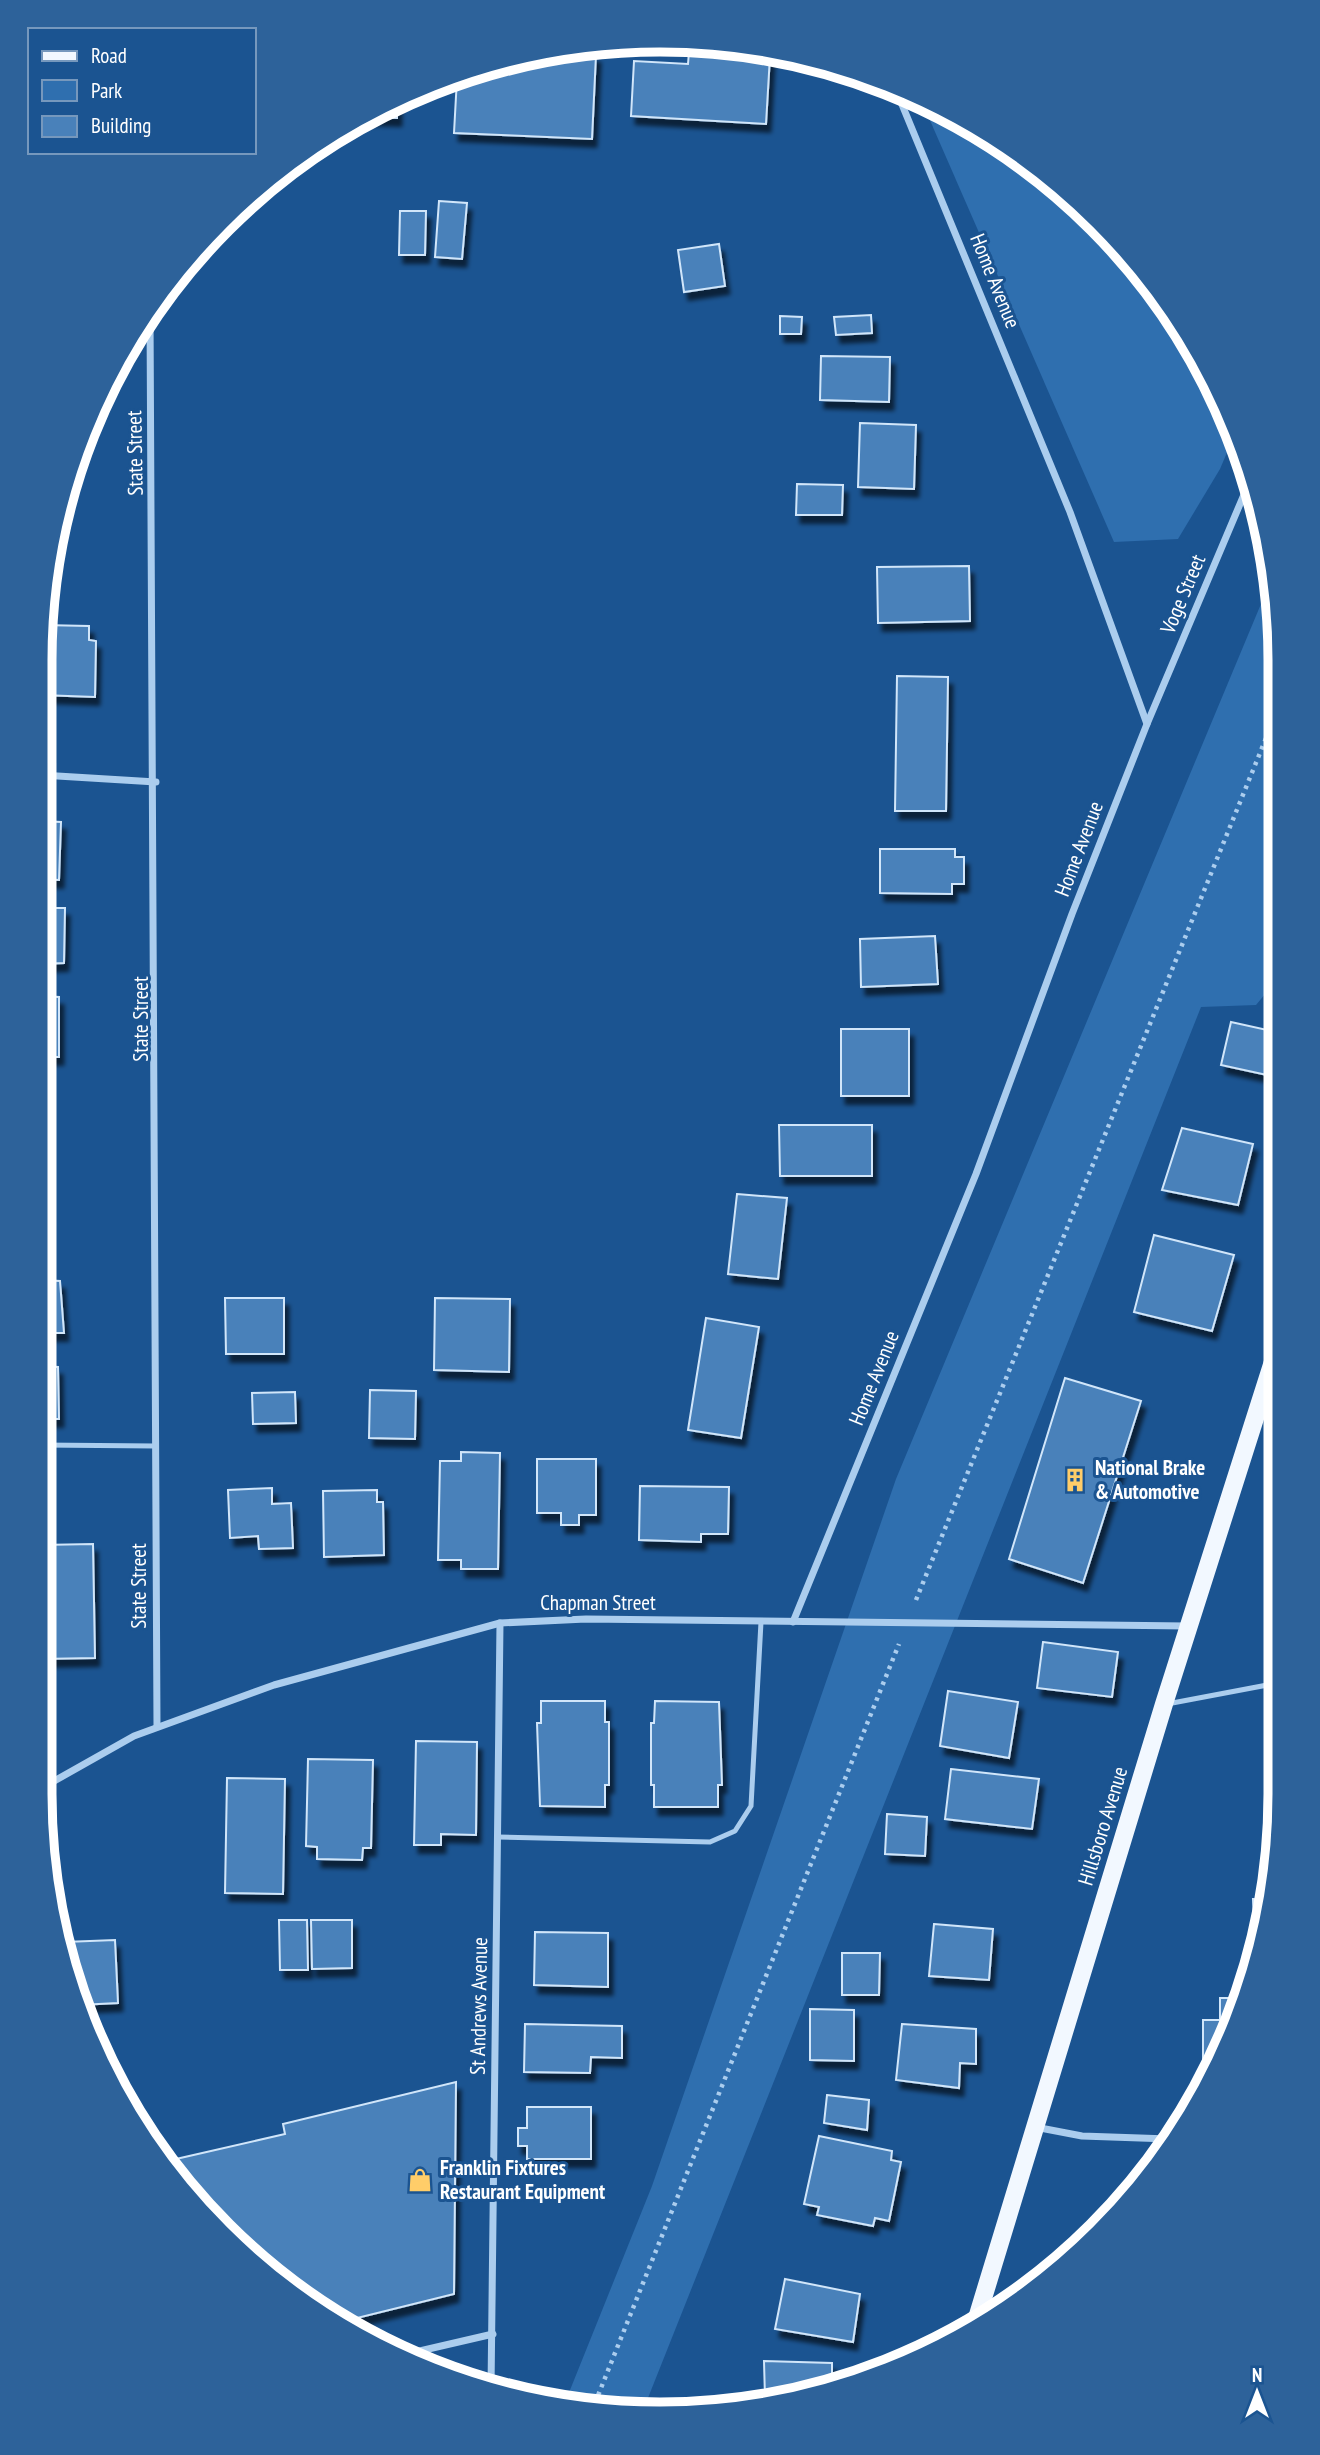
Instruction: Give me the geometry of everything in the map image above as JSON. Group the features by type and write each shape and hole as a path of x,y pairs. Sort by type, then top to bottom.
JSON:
{"main road":[{"name":"Hillsboro Avenue","path":"979,2312 1188,1626 1268,1403"}],"street":[{"name":"Home Avenue","path":"793,1622 976,1174 1072,914 1147,724 1070,512 901,103"},
{"name":"State Street","path":"150,330 159,1156 155,1446 158,1726"},
{"name":"Voge Street","path":"1147,724 1244,494"},
{"path":"52,776 156,782"},
{"name":"Chapman Street","path":"52,1783 158,1726 274,1685 500,1623 586,1619 1188,1626"},
{"name":"St Andrews Avenue","path":"491,2378 500,1623"},
{"path":"1034,2126 1082,2136 1161,2139"},
{"path":"418,2351 493,2334"}],"lane":[{"path":"52,1445 155,1446"},
{"path":"498,1837 710,1842 734,1831 751,1806 761,1622"},
{"path":"1164,1704 1268,1686"}],"path":[{"path":"914,1605 1268,733"},
{"path":"597,2399 899,1645"}],"green space":[{"path":"927,114 998,155 1061,203 1090,230 1117,259 1165,322 1205,391 1229,448 1220,469 1178,539 1114,542"},
{"path":"1264,597 1268,660 1268,991 1256,1005 1201,1007 647,2402 568,2395 652,2186 896,1479"}],"building":[{"path":"689,53 770,63 766,124 631,116 634,61 688,64"},
{"path":"596,56 592,139 454,133 456,88 541,64"},
{"path":"397,112 397,118 386,118"},
{"path":"439,201 467,203 462,259 435,257"},
{"path":"400,211 426,211 425,255 399,255"},
{"path":"719,244 725,286 684,292 678,250"},
{"path":"871,315 872,333 836,335 834,317"},
{"path":"780,316 802,317 801,334 780,334"},
{"path":"821,356 890,357 889,402 820,400"},
{"path":"860,423 916,425 914,489 858,487"},
{"path":"797,484 843,485 842,515 796,515"},
{"path":"969,566 970,621 878,623 877,567"},
{"path":"54,625 89,626 89,640 96,641 95,697 52,695"},
{"path":"897,676 948,677 946,811 895,811"},
{"path":"52,822 61,822 59,880 52,880"},
{"path":"880,849 955,849 955,857 964,857 964,884 952,884 952,894 880,893"},
{"path":"52,908 65,908 64,963 52,964"},
{"path":"935,936 938,984 861,987 860,939"},
{"path":"52,997 59,997 59,1057 52,1057"},
{"path":"1231,1022 1268,1030 1268,1075 1221,1065"},
{"path":"841,1029 909,1029 909,1096 841,1096"},
{"path":"779,1125 872,1125 872,1176 780,1176"},
{"path":"1182,1128 1253,1144 1238,1205 1162,1190"},
{"path":"737,1194 787,1198 778,1279 728,1274"},
{"path":"1154,1235 1234,1255 1212,1331 1134,1312"},
{"path":"52,1281 60,1281 64,1333 52,1333"},
{"path":"225,1298 284,1298 284,1354 226,1354"},
{"path":"435,1298 510,1299 509,1372 434,1370"},
{"path":"706,1318 759,1327 741,1438 688,1430"},
{"path":"52,1367 58,1367 59,1419 52,1419"},
{"name":"National Brake & Automotive","path":"1065,1378 1141,1401 1083,1583 1009,1559"},
{"path":"370,1390 416,1391 415,1439 369,1438"},
{"path":"295,1392 296,1423 253,1424 252,1393"},
{"path":"461,1452 500,1453 498,1569 461,1569 461,1560 438,1560 440,1461 461,1461"},
{"path":"537,1459 596,1459 596,1515 579,1515 579,1525 561,1525 561,1513 537,1513"},
{"path":"640,1486 729,1487 728,1534 701,1534 701,1542 639,1540"},
{"path":"272,1488 272,1504 291,1503 293,1548 259,1549 258,1536 230,1538 228,1490"},
{"path":"377,1490 377,1502 383,1502 384,1555 324,1557 323,1491"},
{"path":"93,1544 95,1658 52,1659 52,1545"},
{"path":"1043,1642 1118,1652 1112,1697 1037,1688"},
{"path":"948,1691 1018,1702 1009,1758 940,1746"},
{"path":"541,1701 605,1701 605,1722 609,1722 609,1785 605,1785 605,1807 540,1806 537,1723 541,1723"},
{"path":"655,1701 719,1702 722,1785 718,1785 718,1807 654,1807 654,1785 651,1785 651,1723 654,1723"},
{"path":"416,1741 477,1742 476,1835 441,1834 441,1845 414,1845"},
{"path":"308,1759 373,1760 371,1848 363,1848 362,1860 317,1859 317,1847 306,1846"},
{"path":"951,1769 1039,1779 1032,1829 945,1819"},
{"path":"227,1778 285,1779 283,1894 225,1893"},
{"path":"887,1814 927,1817 925,1856 885,1854"},
{"path":"1253,1899 1258,1899 1256,1914 1254,1923"},
{"path":"279,1920 307,1920 308,1970 280,1970"},
{"path":"311,1920 352,1920 352,1968 312,1969"},
{"path":"934,1924 993,1929 989,1980 929,1976"},
{"path":"535,1932 608,1933 608,1987 534,1985"},
{"path":"115,1940 118,2003 90,2004 71,1942"},
{"path":"842,1953 880,1953 879,1995 842,1995"},
{"path":"1220,1998 1232,1998 1203,2068 1203,2020 1220,2020"},
{"path":"810,2009 854,2010 854,2061 810,2060"},
{"path":"525,2024 622,2026 622,2058 591,2057 590,2073 524,2072"},
{"path":"902,2024 976,2029 976,2064 960,2063 959,2088 896,2080"},
{"path":"456,2082 454,2294 353,2319 322,2300 259,2252 203,2196 174,2159 285,2134 283,2124"},
{"path":"827,2095 869,2100 867,2130 824,2123"},
{"path":"527,2107 591,2107 591,2159 527,2159 527,2146 518,2146 518,2128 527,2128"},
{"path":"819,2136 892,2151 891,2160 901,2162 889,2221 875,2218 873,2226 817,2215 819,2207 804,2204"},
{"path":"785,2279 860,2294 853,2342 775,2329"},
{"path":"764,2361 832,2363 832,2377 765,2393"}],"place":[{"name":"National Brake & Automotive","path":"1075,1480"},
{"name":"Franklin Fixtures Restaurant Equipment","path":"420,2180"}]}
